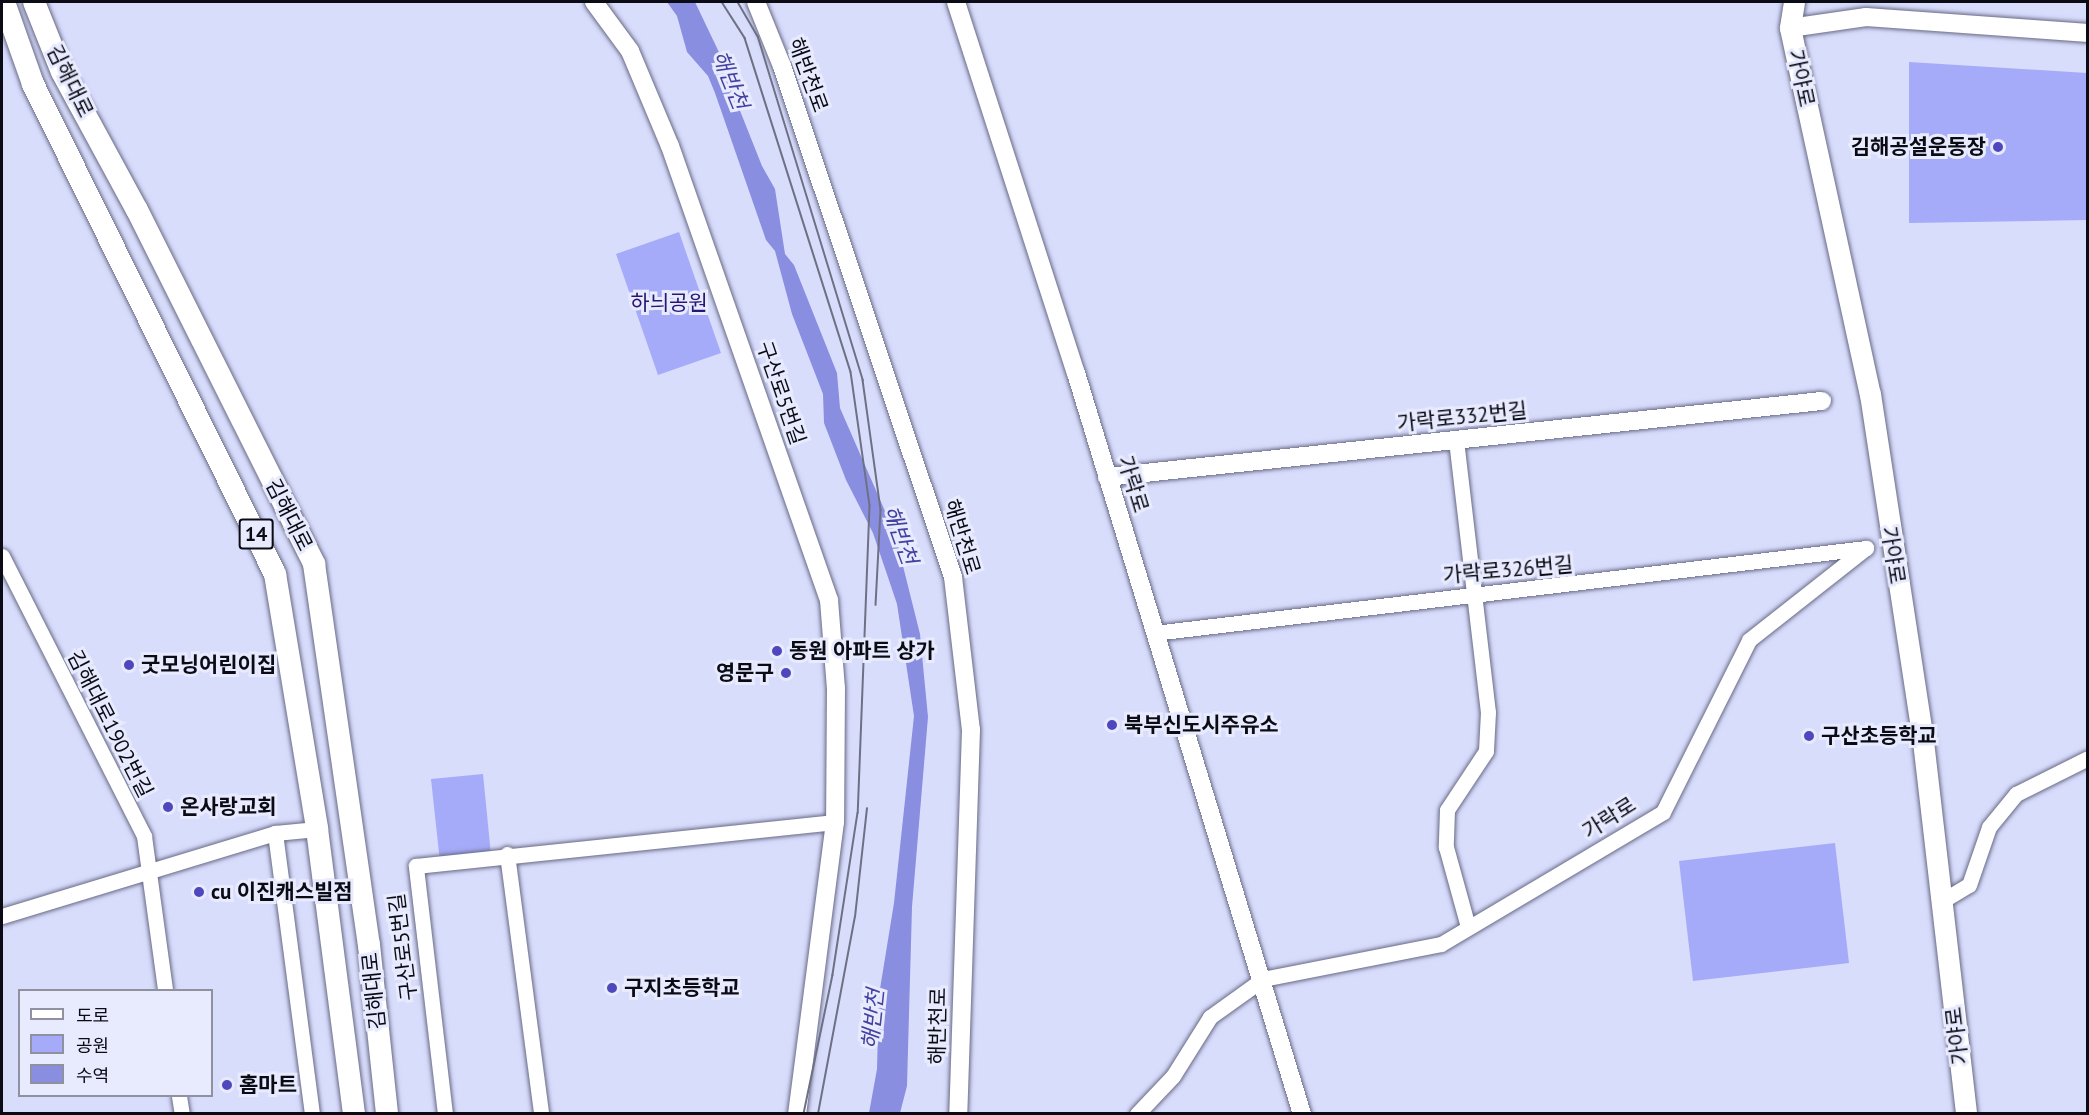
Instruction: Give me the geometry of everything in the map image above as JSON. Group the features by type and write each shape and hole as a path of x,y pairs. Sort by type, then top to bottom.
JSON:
{"main road":[{"name":"김해대로","path":"4,2 33,84 275,574 316,829 354,1113"},
{"name":"김해대로","path":"34,2 62,72 137,210 314,564 369,945 387,1113"},
{"name":"가야로","path":"1794,2 1790,27 1870,394 1923,741 1966,1113"}],"street":[{"name":"구산로5번길","path":"594,2 630,51 670,146 829,600 836,687 835,822 797,1113"},
{"name":"해반천로","path":"756,2 786,78 952,577 972,730 958,1113"},
{"name":"가락로","path":"956,2 1107,477 1302,1113"},
{"path":"1790,27 1866,17 2088,33"},
{"name":"가락로332번길","path":"1107,477 1822,401"},
{"path":"1455,440 1488,712 1486,751 1447,810 1446,847 1468,927"},
{"name":"가락로","path":"1263,980 1441,944 1663,812 1749,640 1866,548"},
{"name":"가락로326번길","path":"1154,633 1866,548"},
{"name":"김해대로1902번길","path":"2,556 144,836 165,989"},
{"path":"1942,901 1969,885 1989,827 2016,794 2088,758"},
{"name":"구산로5번길","path":"445,1113 417,866 507,854 835,822"},
{"path":"2,916 149,873 275,832 316,829"},
{"path":"275,832 312,1113"},
{"path":"507,854 541,1113"},
{"path":"1137,1113 1173,1076 1210,1017 1263,980"},
{"path":"179,1097 182,1113"}],"green space":[{"name":"김해공설운동장","path":"1909,62 2087,73 2087,220 1909,223"},
{"name":"하늬공원","path":"679,232 721,353 658,375 616,254"},
{"path":"483,774 491,855 440,862 431,779"},
{"path":"1835,843 1849,963 1693,981 1679,861"}],"water":[{"name":"해반천","path":"667,2 695,2 727,69 727,78 762,166 775,189 785,254 794,265 837,373 840,408 895,534 920,634 928,717 912,907 907,1086 900,1113 869,1113 877,1069 879,995 894,903 914,716 897,604 873,533 846,480 824,423 823,394 792,314 775,251 766,240 715,93 708,76 687,52 677,16"}],"tram line":[{"path":"722,2 745,38 851,372 870,506 858,813 833,975 804,1114"},
{"path":"738,2 758,36 863,380 881,510 876,605"},
{"path":"818,1114 855,917 867,809"}],"place":[{"name":"김해공설운동장","path":"1998,147"},
{"name":"동원 아파트 상가","path":"777,651"},
{"name":"굿모닝어린이집","path":"129,665"},
{"name":"영문구","path":"786,673"},
{"name":"북부신도시주유소","path":"1112,725"},
{"name":"구산초등학교","path":"1809,736"},
{"name":"온사랑교회","path":"168,807"},
{"name":"cu 이진캐스빌점","path":"199,892"},
{"name":"구지초등학교","path":"612,988"},
{"name":"홈마트","path":"227,1085"}]}
